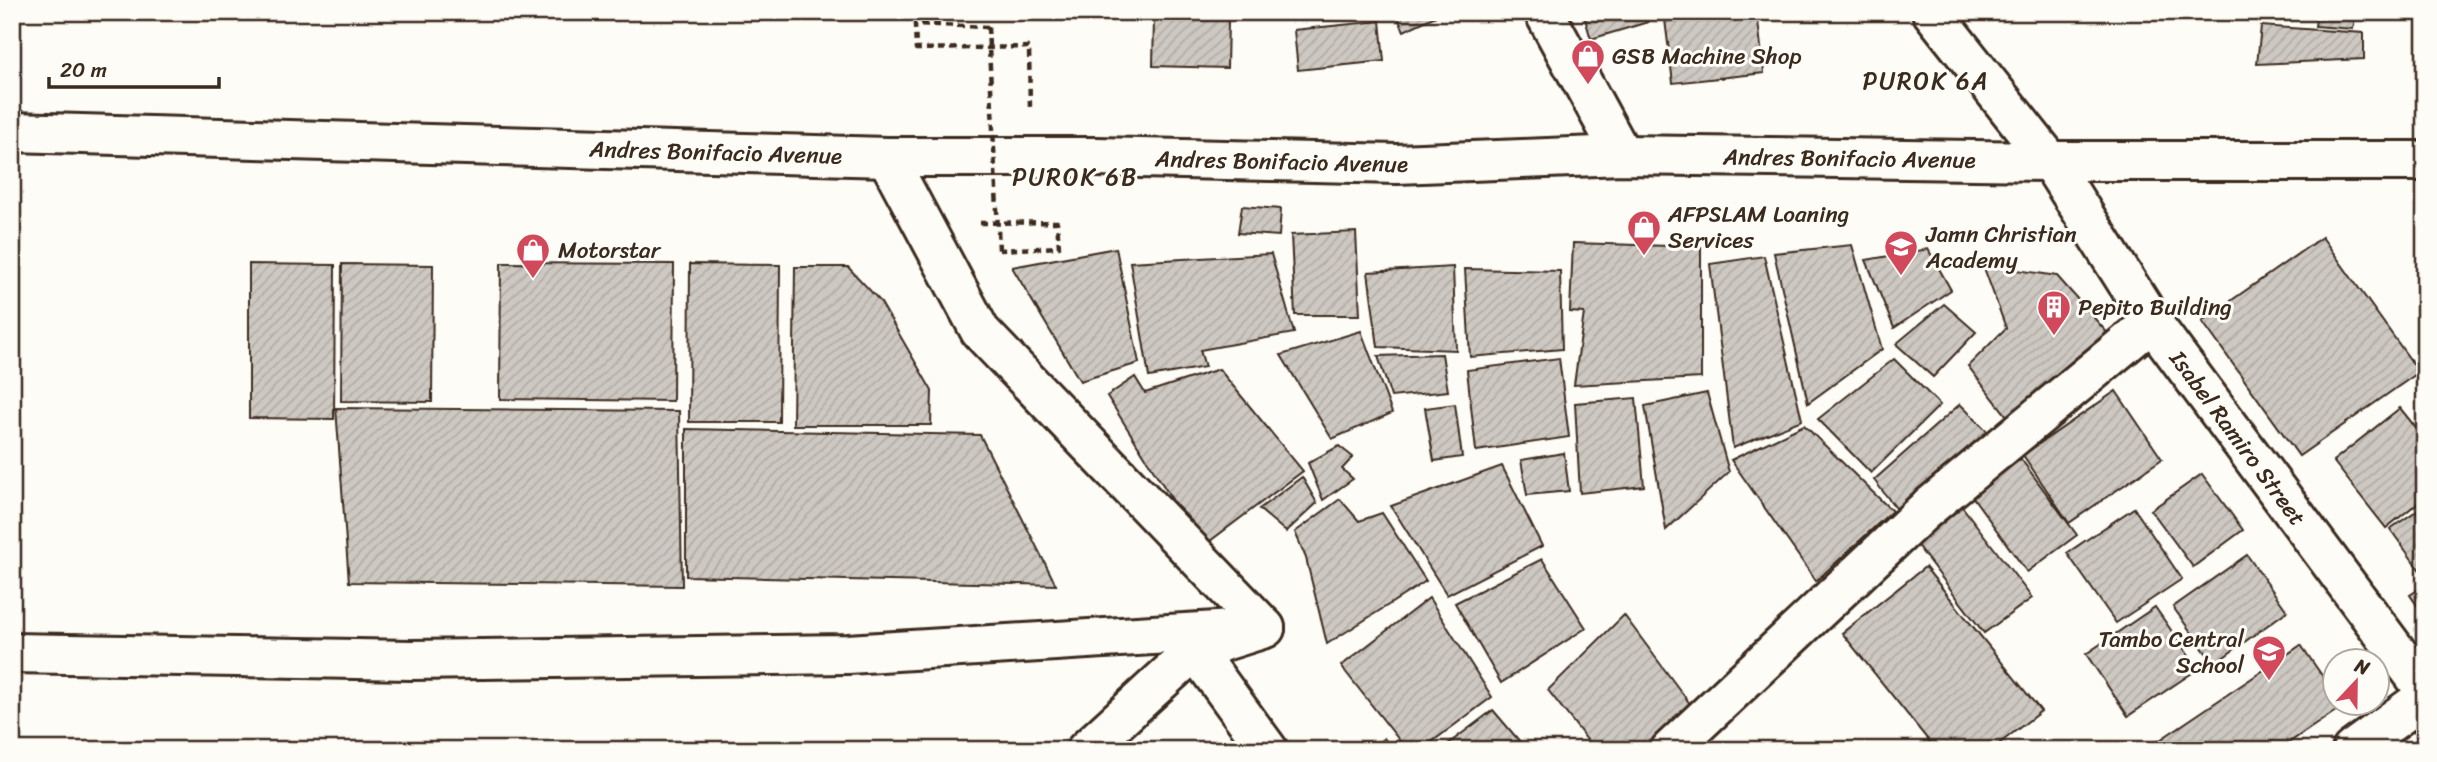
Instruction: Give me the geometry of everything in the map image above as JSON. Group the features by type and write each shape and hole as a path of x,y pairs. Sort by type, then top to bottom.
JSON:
{"main road":[{"path":"1545,12 1622,155"},
{"name":"Isabel Ramiro Street","path":"1932,12 2050,161 2152,322 2425,690"},
{"name":"Andres Bonifacio Avenue","path":"12,132 887,157 1031,156 1396,164 1622,155 2050,161 2425,160"},
{"path":"887,157 979,331 1265,628"},
{"path":"1671,750 1923,512 2152,322"},
{"path":"1086,750 1195,650 1265,628"},
{"path":"12,653 411,660 848,654 1265,628"},
{"path":"1195,650 1268,750"},
{"path":"2352,750 2425,697"}],"path":[{"path":"923,224 1057,222 1059,247 999,250 988,27 915,24 916,49 1029,47 1031,156"}],"building":[{"path":"1284,12 1352,12 1285,19"},
{"path":"1395,12 1444,12 1404,31"},
{"path":"1583,12 1645,12 1648,22 1591,39"},
{"path":"1664,12 1757,12 1764,73 1673,83"},
{"path":"1986,12 2010,12 1992,20"},
{"path":"2317,12 2356,12 2353,29 2315,26"},
{"path":"1154,18 1228,20 1227,68 1153,66"},
{"path":"1380,21 1384,61 1298,70 1294,30"},
{"path":"2261,26 2364,33 2364,59 2257,64"},
{"path":"1242,206 1281,209 1279,236 1238,233"},
{"path":"1356,232 1360,315 1295,315 1291,235"},
{"path":"2322,237 2419,372 2299,456 2202,321"},
{"path":"1573,243 1701,247 1701,378 1574,385 1584,313 1570,312"},
{"path":"1852,245 1882,349 1808,403 1774,253"},
{"path":"1116,248 1139,363 1080,381 1012,267"},
{"path":"1928,249 1951,290 1894,328 1866,260"},
{"path":"1271,254 1294,333 1200,350 1205,367 1149,377 1130,262"},
{"path":"1764,256 1802,420 1733,448 1710,264"},
{"path":"501,263 674,264 673,401 500,399"},
{"path":"249,264 335,265 334,419 249,418"},
{"path":"342,264 433,265 432,402 341,401"},
{"path":"690,264 780,265 779,422 689,422"},
{"name":"Pepito Building","path":"1983,265 2057,276 2119,346 2014,425 1968,366 2006,328"},
{"path":"795,267 848,267 880,301 932,391 931,425 793,425"},
{"path":"1453,267 1456,350 1378,347 1368,272"},
{"path":"1465,269 1560,271 1562,349 1470,357"},
{"path":"1944,304 1976,332 1933,377 1896,344"},
{"path":"1361,331 1392,413 1332,439 1281,355"},
{"path":"1442,354 1448,391 1391,397 1378,356"},
{"path":"1559,358 1569,437 1476,451 1467,370"},
{"path":"1894,359 1940,405 1871,473 1818,419"},
{"path":"1219,369 1303,471 1202,547 1107,396 1135,377 1145,393"},
{"path":"2116,391 2162,459 2069,523 2023,455"},
{"path":"1707,393 1729,472 1666,530 1645,406"},
{"path":"1636,398 1644,486 1580,493 1575,403"},
{"path":"1455,404 1462,457 1434,461 1425,408"},
{"path":"1960,404 2000,444 1906,521 1874,480"},
{"path":"336,408 679,411 682,586 349,582"},
{"path":"2400,408 2425,439 2425,497 2386,528 2333,461"},
{"path":"1804,425 1892,511 1816,581 1731,460"},
{"path":"686,429 980,435 1056,585 686,576"},
{"path":"1339,446 1353,457 1342,469 1353,479 1323,500 1308,463"},
{"path":"1564,453 1569,491 1527,495 1521,460"},
{"path":"2021,459 2077,535 2027,572 1972,496"},
{"path":"1502,466 1542,546 1447,595 1391,506"},
{"path":"2202,474 2243,530 2193,567 2151,510"},
{"path":"1302,477 1317,503 1286,532 1259,509"},
{"path":"1340,499 1359,521 1382,513 1426,581 1327,644 1306,558 1295,532"},
{"path":"1961,505 2032,598 1984,633 1913,540"},
{"path":"2425,505 2425,575 2424,576 2390,529"},
{"path":"2134,508 2182,579 2116,623 2067,553"},
{"path":"2247,555 2287,611 2214,664 2173,607"},
{"path":"1542,559 1586,628 1501,683 1455,603"},
{"path":"1925,567 2041,711 1991,750 1936,750 1842,633"},
{"path":"2425,585 2425,617 2410,595"},
{"path":"1429,598 1492,697 1421,750 1407,750 1341,666"},
{"path":"2155,607 2198,669 2128,716 2086,654"},
{"path":"1624,615 1699,716 1659,750 1595,750 1548,690"},
{"path":"2301,645 2322,676 2322,716 2328,716 2278,750 2145,750"},
{"path":"1493,710 1527,750 1440,750"},
{"path":"1384,738 1393,750 1369,750"}],"place":[{"name":"GSB Machine Shop","path":"1588,86"},
{"name":"AFPSLAM Loaning Services","path":"1644,257"},
{"name":"Jamn Christian Academy","path":"1901,277"},
{"name":"Motorstar","path":"533,280"},
{"name":"Pepito Building","path":"2054,337"},
{"name":"Tambo Central School","path":"2269,682"}],"district":[{"name":"PUROK 6A","path":"1926,81"},
{"name":"PUROK 6B","path":"1075,177"}]}
